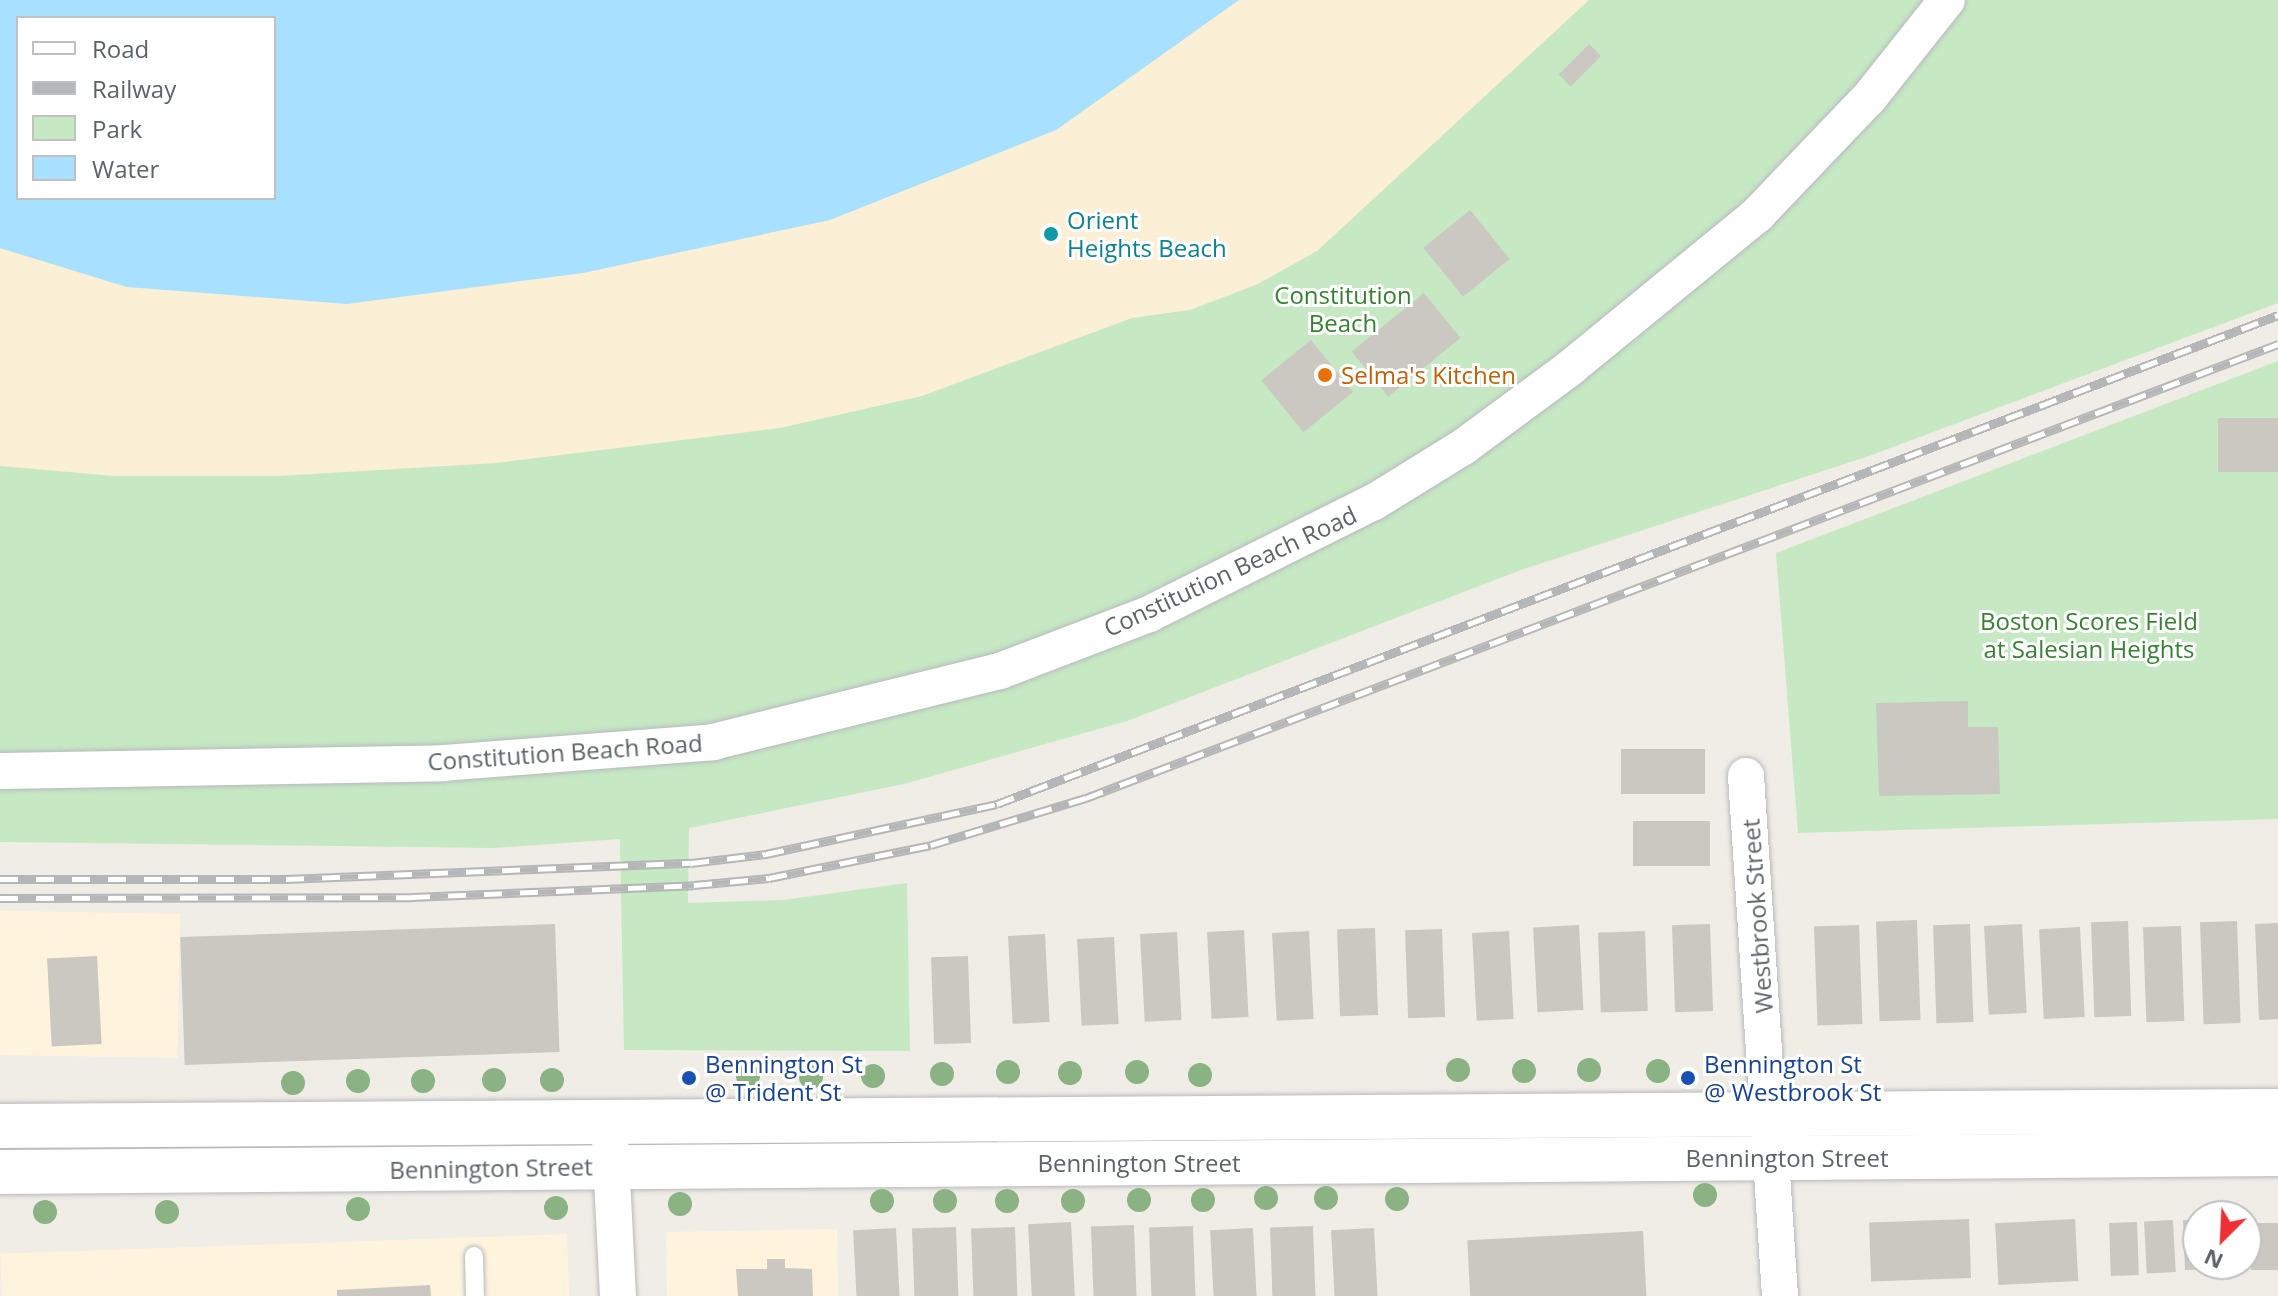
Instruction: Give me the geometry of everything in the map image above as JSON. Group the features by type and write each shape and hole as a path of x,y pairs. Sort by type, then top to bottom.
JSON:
{"main road":[{"name":"Bennington Street","path":"0,1126 2278,1111"},
{"path":"304,1124 305,1170"},
{"path":"63,1171 64,1125"},
{"name":"Bennington Street","path":"0,1172 2278,1154"}],"street":[{"name":"Constitution Beach Road","path":"0,771 443,763 713,742 1000,671 1149,614 1374,502 1570,368 1757,215 1869,98 1947,0"},
{"name":"Westbrook Street","path":"1746,776 1771,1114 1780,1296"},
{"path":"609,1121 618,1296"}],"lane":[{"path":"474,1256 475,1296"}],"shaded area":[{"path":"0,911 180,914 177,1058 0,1055"},
{"path":"837,1229 838,1296 667,1296 666,1232"},
{"path":"567,1234 569,1296 2,1296 0,1254"}],"green space":[{"name":"Constitution Beach","path":"1239,0 2278,0 2278,303 1869,456 1521,570 1127,721 904,784 689,828 688,903 783,900 907,883 910,1051 624,1050 620,839 494,848 0,842 0,248 127,287 583,273 830,220 1205,29"},
{"name":"Boston Scores Field at Salesian Heights","path":"2278,361 2278,819 1798,833 1776,553"}],"sand":[{"name":"Orient Heights Beach","path":"1239,0 1589,0 1317,251 1258,284 1190,310 1132,318 922,396 780,428 496,463 279,476 114,476 0,466 0,248 127,287 1056,130"}],"water":[{"path":"0,0 1239,0 1056,130 830,220 583,273 347,304 127,287 0,248"}],"building":[{"path":"1589,44 1601,56 1571,86 1559,74"},
{"path":"1470,210 1510,259 1463,297 1423,248"},
{"path":"1424,293 1461,338 1388,397 1352,352"},
{"path":"1311,340 1353,392 1303,432 1261,380"},
{"path":"2218,418 2278,418 2278,472 2218,472"},
{"path":"1968,701 1968,727 1998,727 2000,794 1879,796 1876,703"},
{"path":"1621,749 1705,749 1705,794 1621,794"},
{"path":"1633,821 1710,821 1710,866 1633,866"},
{"path":"1917,920 1920,1020 1880,1021 1876,921"},
{"path":"2128,921 2131,1016 2094,1017 2091,922"},
{"path":"2237,921 2241,1023 2204,1024 2200,922"},
{"path":"2278,923 2278,1019 2259,1020 2255,924"},
{"path":"555,924 559,1052 185,1065 180,937"},
{"path":"1710,924 1713,1011 1675,1012 1672,925"},
{"path":"1970,924 1973,1022 1936,1023 1933,925"},
{"path":"2022,924 2027,1013 1989,1015 1984,926"},
{"path":"1579,925 1583,1010 1538,1012 1533,927"},
{"path":"1859,925 1862,1024 1817,1026 1814,927"},
{"path":"2181,926 2184,1021 2146,1022 2143,927"},
{"path":"2080,927 2085,1017 2044,1019 2039,929"},
{"path":"1375,928 1378,1015 1340,1016 1337,929"},
{"path":"1442,929 1445,1017 1408,1018 1405,930"},
{"path":"1244,930 1249,1017 1212,1019 1207,932"},
{"path":"1309,931 1314,1019 1277,1021 1272,933"},
{"path":"1509,931 1514,1019 1477,1021 1472,933"},
{"path":"1645,931 1648,1011 1601,1013 1598,933"},
{"path":"1177,932 1182,1020 1145,1022 1140,934"},
{"path":"1045,934 1050,1022 1013,1024 1008,936"},
{"path":"1114,937 1119,1024 1082,1026 1077,939"},
{"path":"97,956 102,1044 52,1046 47,959"},
{"path":"968,956 971,1043 934,1044 931,957"},
{"path":"1969,1219 1971,1278 1871,1281 1869,1222"},
{"path":"2075,1219 2078,1281 1998,1285 1995,1223"},
{"path":"2173,1220 2176,1272 2147,1273 2144,1222"},
{"path":"1071,1222 1075,1296 1032,1296 1028,1224"},
{"path":"2137,1222 2139,1275 2111,1276 2109,1223"},
{"path":"2262,1223 2278,1223 2278,1270 2262,1270"},
{"path":"1134,1225 1136,1296 1093,1296 1091,1227"},
{"path":"1193,1226 1195,1296 1151,1296 1149,1228"},
{"path":"1313,1226 1315,1296 1272,1296 1270,1228"},
{"path":"956,1227 958,1296 914,1296 912,1229"},
{"path":"1015,1227 1017,1296 973,1296 971,1229"},
{"path":"896,1228 900,1296 857,1296 853,1230"},
{"path":"1253,1228 1257,1296 1214,1296 1210,1230"},
{"path":"1374,1228 1378,1296 1335,1296 1331,1230"},
{"path":"1643,1231 1646,1296 1470,1296 1467,1240"},
{"path":"767,1259 785,1259 785,1268 812,1269 813,1296 738,1296 736,1269 767,1269"},
{"path":"430,1285 431,1296 337,1296 337,1290"}],"railway":[{"path":"0,879 286,879 691,863 766,854 997,804 2278,315"},
{"path":"0,898 412,897 694,885 769,878 931,845 1086,798 2278,344"}],"place":[{"name":"Orient Heights Beach","path":"1051,234"},
{"name":"Selma's Kitchen","path":"1325,375"},
{"name":"Bennington St @ Trident St","path":"689,1078"},
{"name":"Bennington St @ Westbrook St","path":"1688,1078"}]}
